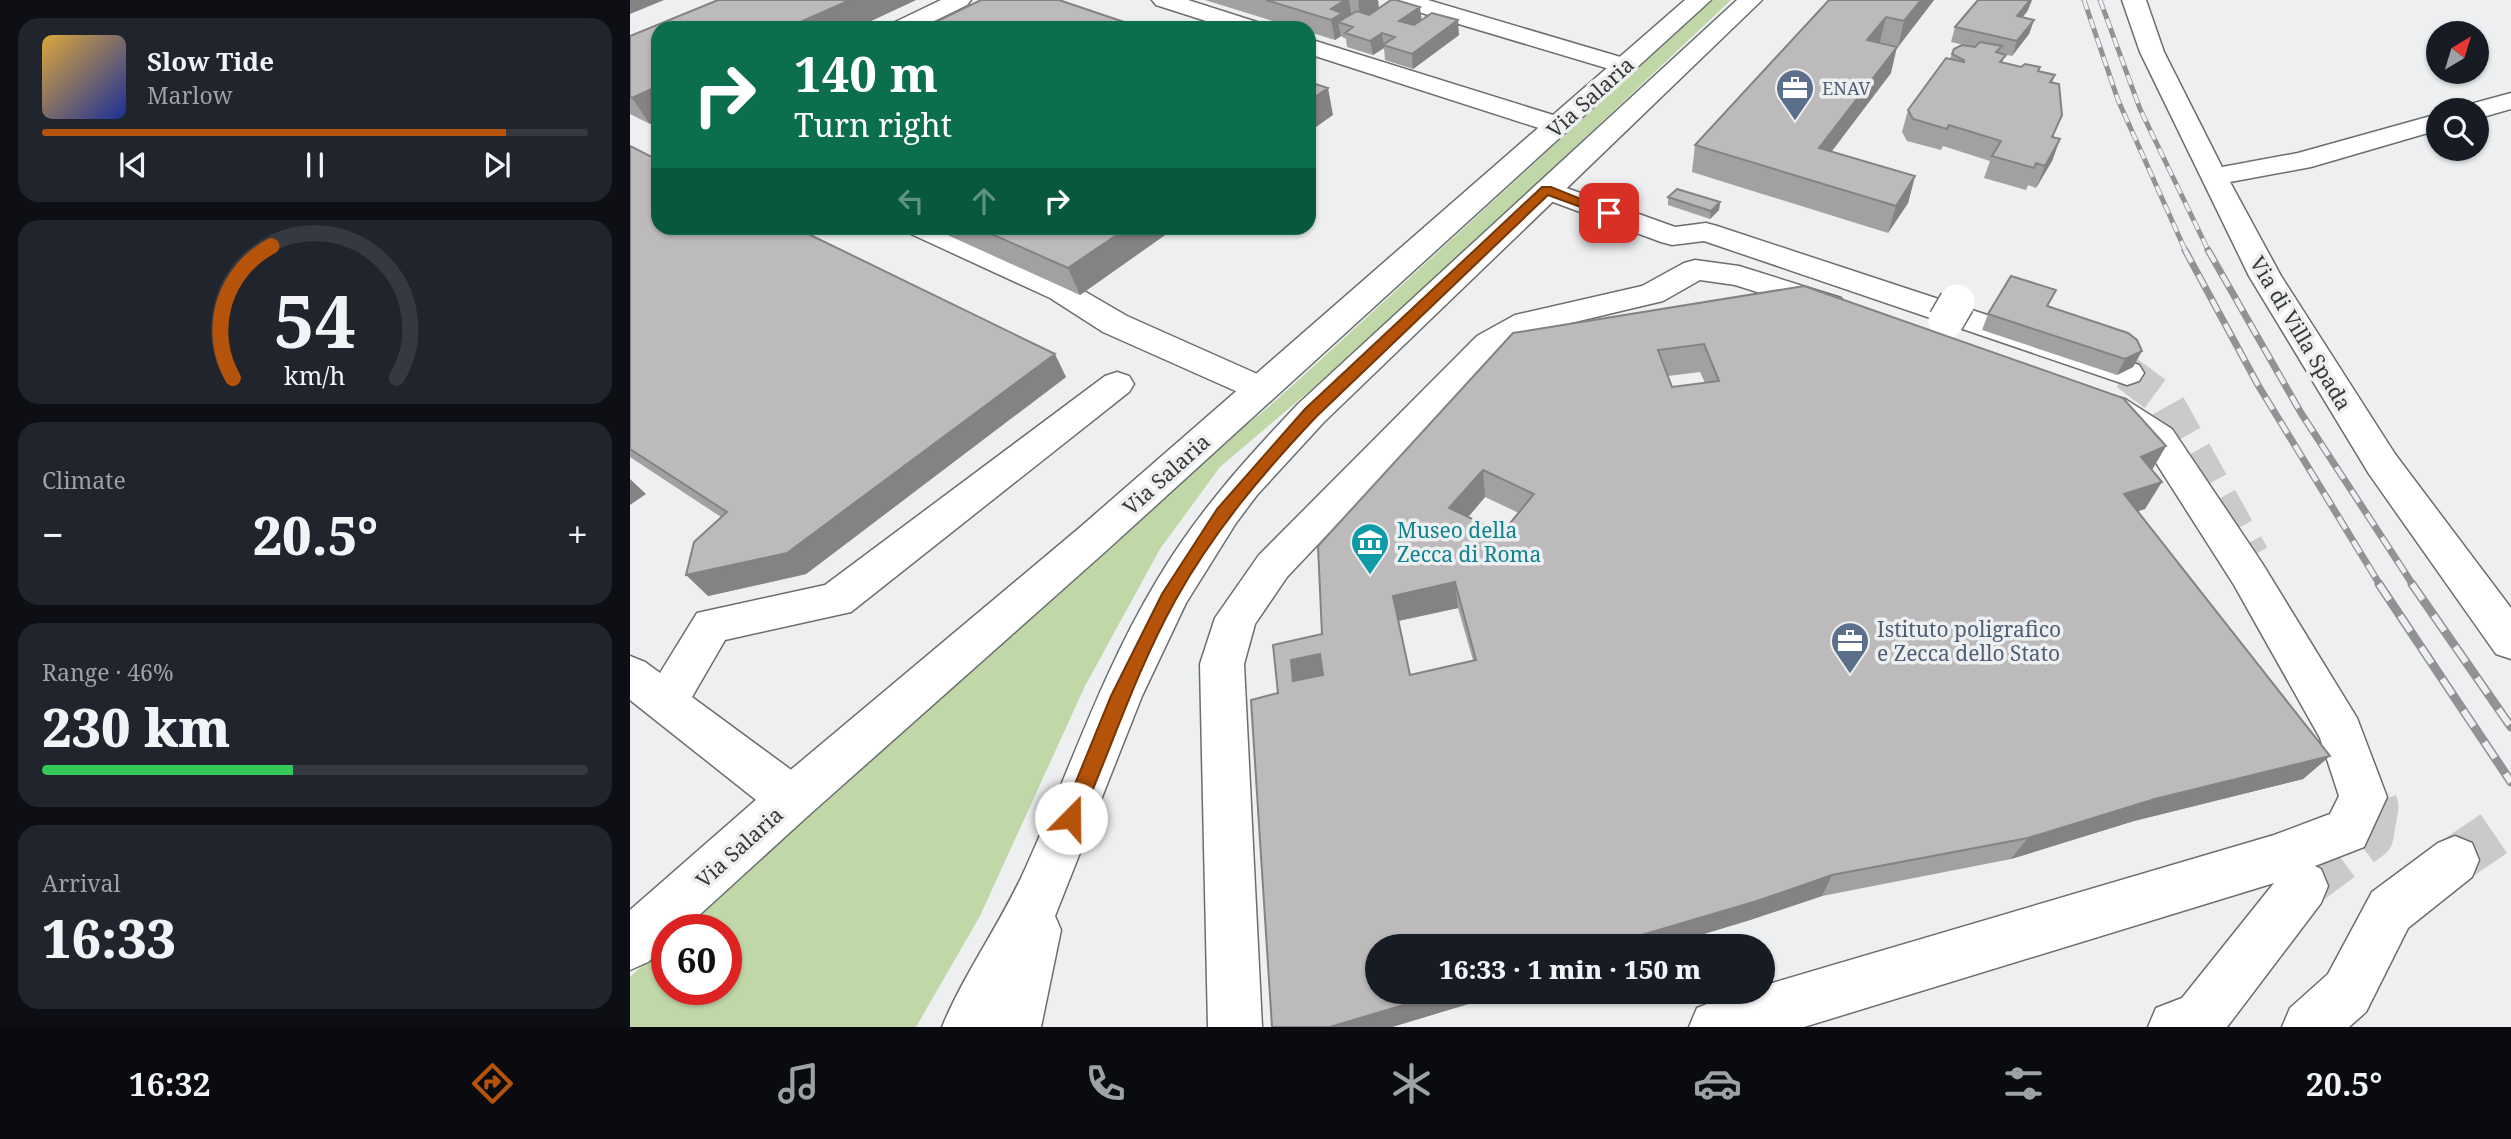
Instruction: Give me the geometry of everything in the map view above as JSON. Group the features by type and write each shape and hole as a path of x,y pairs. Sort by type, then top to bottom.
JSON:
{"main road":[{"path":"916,21 959,0"},
{"path":"1164,0 1230,21"},
{"path":"1404,0 1625,66"},
{"name":"Via Salaria","path":"630,944 792,799 1092,540 1699,0"},
{"name":"Via Salaria","path":"969,1027 1043,887 1143,645 1170,594 1222,513 1311,413 1750,0"},
{"name":"Via di Villa Spada","path":"2134,0 2152,52 2265,276 2382,464 2511,641"},
{"path":"1316,48 1558,125"},
{"path":"2489,107 2511,101"},
{"path":"2213,177 2301,162 2426,126"},
{"path":"1546,190 1672,236 1706,232 2001,328 2127,373"},
{"path":"937,235 1060,291 1115,324 1261,389"},
{"path":"1672,236 1672,246 1695,270"},
{"path":"1235,1027 1222,691 1225,652 1236,618 1273,566 1489,344 1527,323 1652,294 1695,270 1739,276 1947,321 2087,392 2159,438 2248,574 2341,732 2363,797 2347,831 2274,859 1716,1027"},
{"path":"666,702 712,625 836,600 1117,384"},
{"path":"630,675 792,799"},
{"path":"2309,1027 2347,993 2389,910 2455,860"},
{"path":"2175,1027 2199,1020 2302,886"},
{"path":"1014,1027 1043,887"}],"green space":[{"path":"1712,0 1731,0 1513,206 1320,382 1220,467 1160,549 1085,686 980,916 916,1027 630,1027 630,977 651,958 651,1005 742,1005 742,914 699,914 1200,460 1264,411"}],"building":[{"path":"718,0 850,0 803,21 667,21"},
{"path":"981,0 1059,0 1121,21 938,21"},
{"path":"1266,0 1345,0 1331,9 1342,13 1331,20"},
{"path":"1391,0 1420,7 1399,21 1414,25 1432,13 1458,20 1412,54 1383,45 1395,37 1382,33 1370,41 1345,33 1353,27 1338,22 1357,11 1369,15"},
{"name":"ENAV","path":"1829,0 1921,0 1904,21 1886,17 1867,40 1897,47 1819,148 1915,176 1896,206 1695,145"},
{"path":"1978,0 2030,0 2017,16 2034,20 2017,41 1955,27"},
{"path":"651,27 651,89 632,98 630,97 630,36"},
{"path":"1980,42 2002,46 1996,52 2006,55 2000,62 2021,67 2025,64 2040,67 2038,71 2055,75 2050,82 2059,84 2062,115 2052,137 2060,139 2045,166 2036,163 2034,168 1992,156 2001,141 1949,125 1947,129 1913,119 1908,110 1946,58 1964,62 1952,54 1954,49 1962,45 1975,47"},
{"path":"1316,84 1328,88 1316,96"},
{"path":"630,146 651,156 651,235 810,235 1055,354 787,553 686,575 694,542 727,512 630,449"},
{"path":"1677,189 1720,202 1711,211 1668,197"},
{"path":"994,235 1117,235 1068,268"},
{"path":"2011,276 2056,290 2047,306 2128,333 2137,340 2142,351 2125,359 1988,314"},
{"name":"Istituto poligrafico e Zecca dello Stato","path":"1804,286 2123,398 2166,446 2141,457 2162,482 2124,494 2330,756 2155,799 2028,838 1832,875 1757,901 1645,934 1365,934 1365,1004 1407,1004 1330,1027 1272,1027 1251,700 1278,693 1273,645 1322,634 1318,546 1513,333","holes":["1704,344 1719,381 1672,387 1658,350","1483,470 1534,494 1502,533 1449,508","1455,582 1476,660 1410,675 1393,596","1320,654 1323,675 1293,681 1291,660"]}],"tunnel":[{"path":"2127,373 2166,402 2252,556"},
{"path":"2303,886 2370,836 2375,807 2367,781"},
{"path":"2455,860 2511,822"}],"railway":[{"path":"2084,0 2118,100 2186,251"},
{"path":"2100,0 2140,109 2208,250"},
{"path":"2208,250 2301,413 2413,585"},
{"path":"2186,251 2258,385 2380,585"},
{"path":"2379,584 2511,782"},
{"path":"2412,584 2511,727"}],"place":[{"name":"ENAV","path":"1795,122"},
{"name":"Museo della Zecca di Roma","path":"1370,576"},
{"name":"Istituto poligrafico e Zecca dello Stato","path":"1850,675"}],"route":[{"path":"1071,818 1120,696 1170,594 1222,513 1274,451 1546,190 1609,213"}]}
